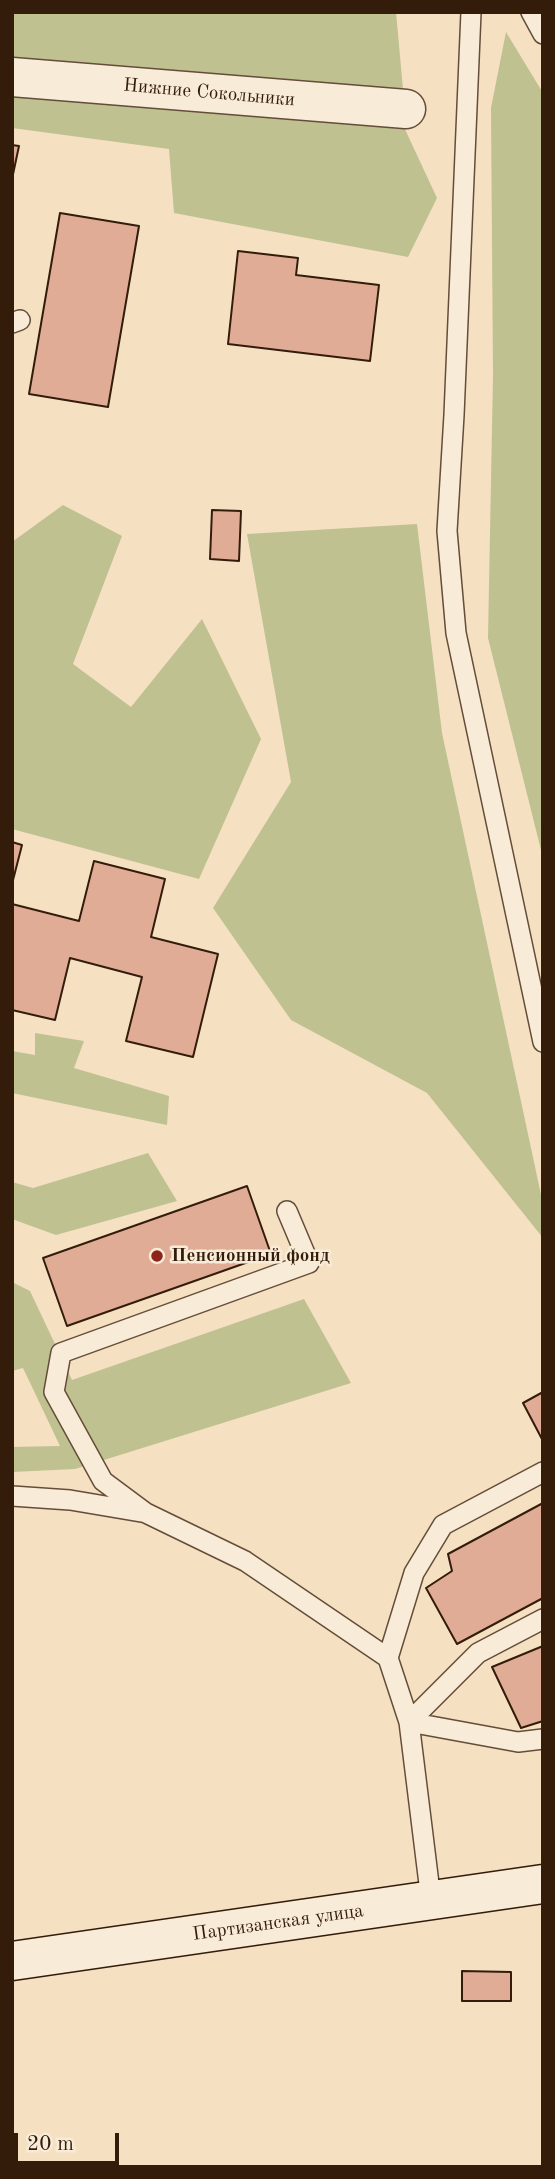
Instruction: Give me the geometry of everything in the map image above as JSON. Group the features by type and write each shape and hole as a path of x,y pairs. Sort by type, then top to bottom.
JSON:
{"main road":[{"name":"Нижние Сокольники","path":"12,78 406,108"},
{"name":"Партизанская улица","path":"12,1961 543,1884"}],"lane":[{"path":"471,12 447,531 456,633 543,1042"},
{"path":"531,12 543,34"},
{"path":"287,1211 309,1263 61,1353 54,1392 103,1480 146,1513 246,1561 388,1658"},
{"path":"431,1900 410,1722 388,1658 414,1573 443,1525 543,1472"},
{"path":"12,1496 70,1500 146,1513"},
{"path":"410,1722 478,1653 543,1619"},
{"path":"410,1722 518,1742 543,1739"}],"green space":[{"path":"12,12 396,12 403,89 12,59"},
{"path":"506,32 543,93 543,858 488,638 493,376 491,108"},
{"path":"12,95 403,125 437,198 408,257 174,213 169,149 12,128"},
{"path":"63,505 122,536 73,664 131,707 202,619 261,739 199,879 12,829 12,542"},
{"path":"417,524 442,733 543,1204 543,1238 427,1093 291,1020 213,908 291,782 247,534"},
{"path":"35,1033 84,1041 74,1068 169,1096 167,1125 12,1093 12,1051 35,1055"},
{"path":"148,1153 177,1201 56,1235 12,1219 12,1182 33,1188"},
{"path":"12,1282 30,1291 72,1380 304,1299 351,1383 75,1469 12,1472 12,1447 60,1446 23,1368 12,1371"}],"building":[{"path":"12,145 19,146 12,179"},
{"path":"60,213 139,226 108,407 29,394"},
{"path":"238,251 298,258 296,275 379,285 370,361 228,344"},
{"path":"212,510 241,511 239,561 210,559"},
{"path":"12,842 22,845 12,884"},
{"path":"94,861 165,879 151,937 218,954 193,1057 126,1041 142,977 70,958 55,1020 12,1010 12,904 79,921"},
{"name":"Пенсионный фонд","path":"247,1186 271,1254 67,1326 43,1258"},
{"path":"543,1392 543,1441 523,1403"},
{"path":"543,1503 543,1598 457,1644 426,1588 452,1571 448,1554"},
{"path":"543,1646 543,1721 521,1728 492,1667"},
{"path":"462,1971 511,1972 511,2001 462,2001"}],"place":[{"name":"Пенсионный фонд","path":"157,1256"}]}
